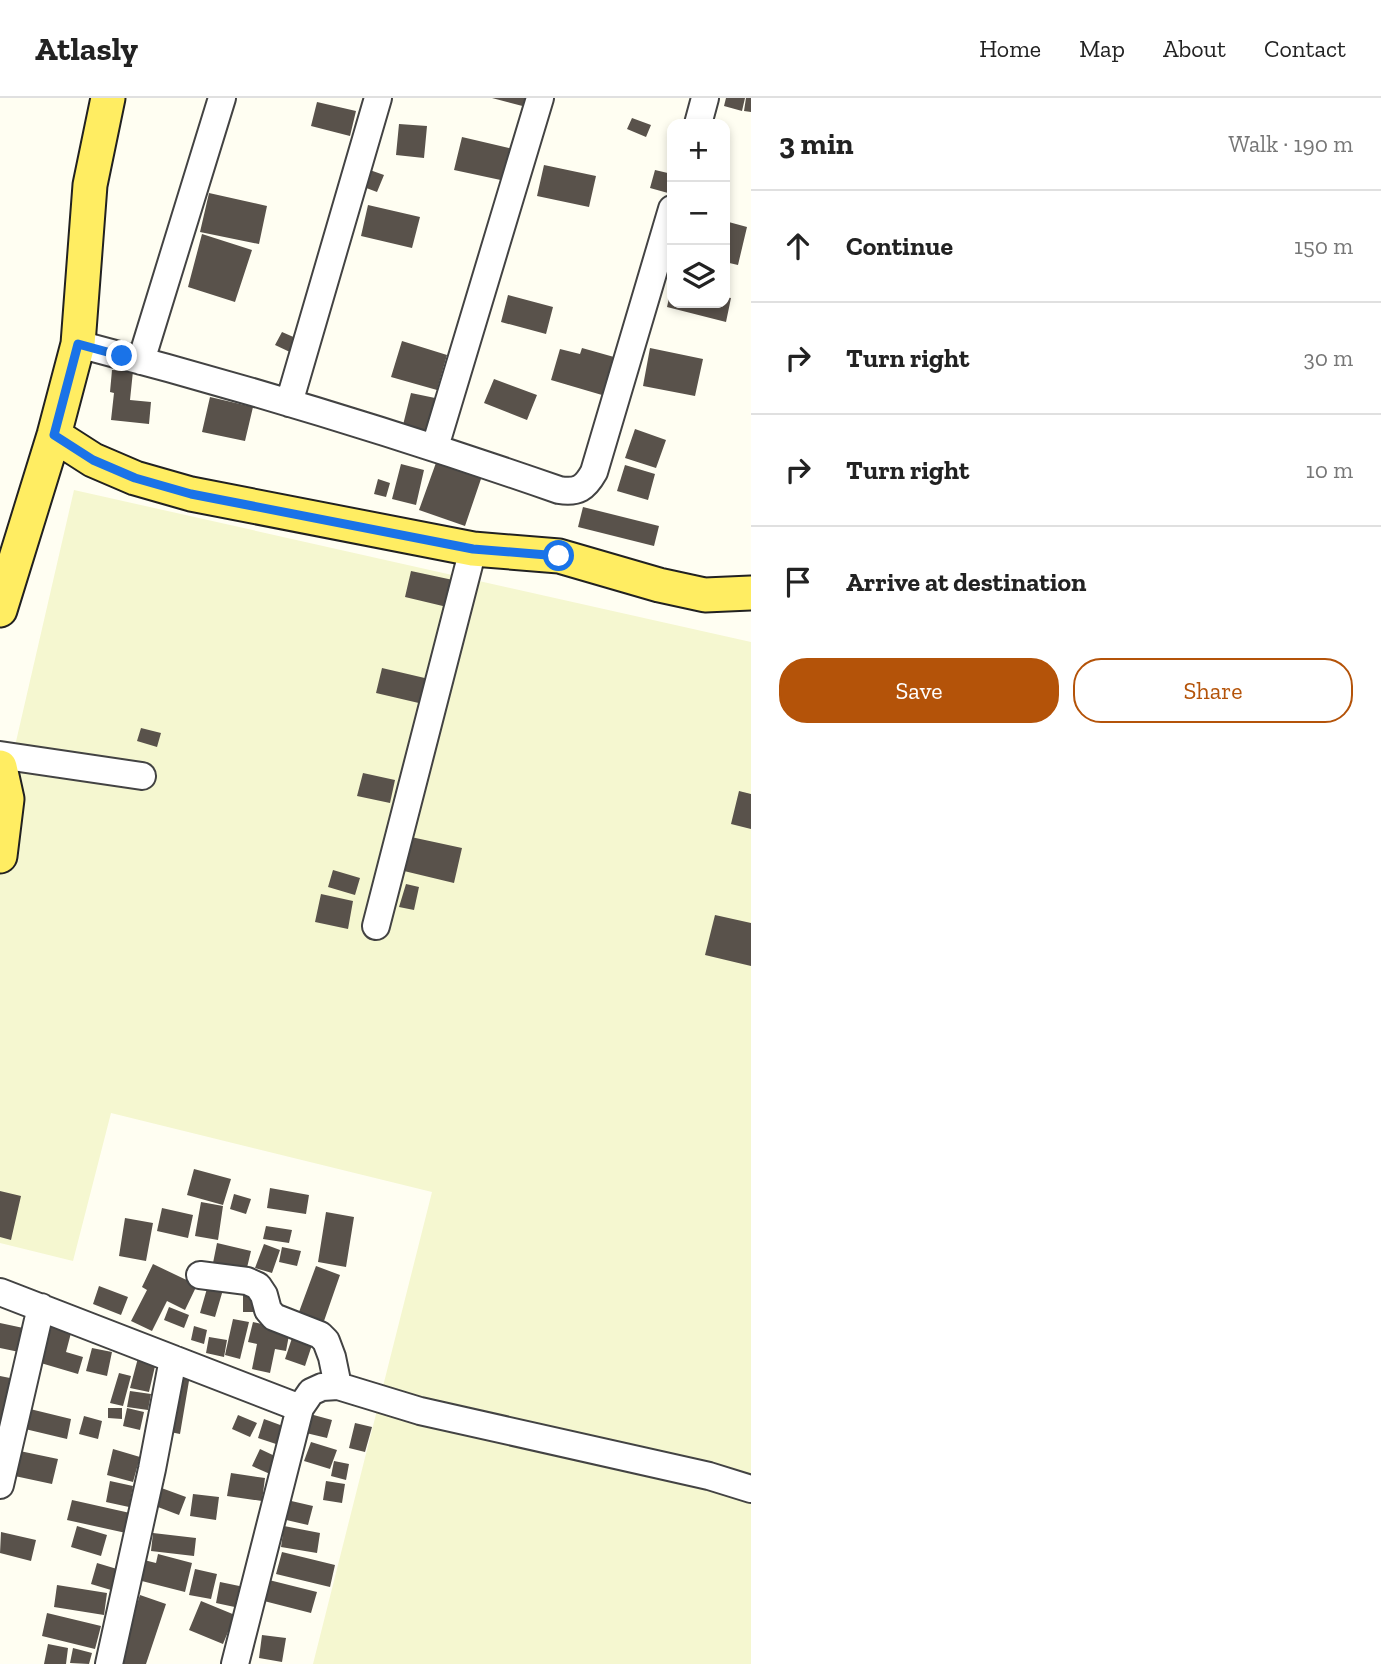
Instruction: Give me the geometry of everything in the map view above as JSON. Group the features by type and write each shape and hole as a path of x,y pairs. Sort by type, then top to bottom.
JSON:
{"main road":[{"path":"0,610 84,345 90,185 108,98"},
{"path":"54,435 93,460 135,478 191,494 473,549 559,556 659,585 705,595 751,593"},
{"path":"0,767 7,799 0,856"}],"street":[{"path":"131,358 222,98"},
{"path":"289,402 378,98"},
{"path":"435,447 540,98"},
{"path":"699,119 705,98"},
{"path":"84,345 289,402 435,447 559,490 573,492 586,487 594,472 667,226"},
{"path":"376,926 473,549"},
{"path":"0,755 142,776"},
{"path":"200,1275 247,1281 258,1286 268,1310 274,1317 326,1346 338,1386"},
{"path":"0,1292 300,1408"},
{"path":"0,1485 41,1307"},
{"path":"109,1664 173,1359"},
{"path":"235,1664 300,1408 311,1392 322,1387 338,1386 420,1411 709,1476 751,1489"}],"green space":[{"path":"74,490 751,642 751,1664 313,1664 432,1192 111,1113 73,1261 0,1243 0,811"}],"building":[{"path":"492,98 536,98 534,109"},
{"path":"726,98 745,98 742,111 724,106"},
{"path":"746,98 751,98 751,112 744,111"},
{"path":"317,102 356,111 350,136 311,126"},
{"path":"632,118 651,125 646,137 627,129"},
{"path":"399,124 427,126 424,158 396,155"},
{"path":"462,137 517,150 510,182 454,170"},
{"path":"544,165 596,176 589,207 537,196"},
{"path":"367,169 384,175 377,192 361,186"},
{"path":"655,170 667,173 667,193 650,188"},
{"path":"209,193 267,206 259,244 200,232"},
{"path":"368,205 420,217 412,248 361,236"},
{"path":"730,222 747,227 738,265 730,263"},
{"path":"202,234 252,250 235,302 188,287"},
{"path":"508,295 553,307 546,334 501,322"},
{"path":"671,308 729,308 726,322"},
{"path":"282,332 298,339 292,353 275,345"},
{"path":"402,341 447,355 437,390 391,377"},
{"path":"582,348 614,357 602,395 551,380 560,349 580,354"},
{"path":"650,348 703,359 695,396 643,386"},
{"path":"112,370 133,371 130,400 151,402 149,424 111,420 114,393 110,392"},
{"path":"494,379 537,395 527,420 484,403"},
{"path":"411,393 440,399 432,436 402,429"},
{"path":"210,397 253,407 245,441 202,432"},
{"path":"635,429 666,440 656,468 625,458"},
{"path":"437,460 482,476 465,526 419,510"},
{"path":"401,464 424,470 416,505 392,499"},
{"path":"625,465 655,474 648,500 617,491"},
{"path":"378,479 390,483 386,497 374,494"},
{"path":"583,507 659,526 654,546 578,527"},
{"path":"411,571 453,580 447,607 405,597"},
{"path":"382,668 429,679 423,704 376,693"},
{"path":"141,728 161,733 157,747 137,741"},
{"path":"363,773 395,780 390,803 357,796"},
{"path":"739,791 751,794 751,829 731,824"},
{"path":"411,837 462,848 454,883 404,871"},
{"path":"333,870 360,878 355,895 328,887"},
{"path":"406,884 419,887 414,910 399,907"},
{"path":"321,894 353,901 348,929 315,922"},
{"path":"715,915 751,923 751,966 705,955"},
{"path":"194,1169 231,1179 223,1205 187,1195"},
{"path":"270,1188 309,1195 306,1214 267,1208"},
{"path":"0,1191 21,1196 11,1240 0,1237"},
{"path":"234,1194 251,1199 246,1214 230,1209"},
{"path":"201,1202 223,1206 218,1240 195,1236"},
{"path":"162,1208 193,1215 188,1238 157,1231"},
{"path":"326,1212 354,1217 346,1267 318,1262"},
{"path":"125,1218 153,1223 146,1261 119,1256"},
{"path":"266,1226 292,1230 289,1243 263,1239"},
{"path":"217,1243 251,1251 245,1276 212,1268"},
{"path":"264,1244 280,1250 272,1273 255,1268"},
{"path":"282,1247 301,1251 297,1266 279,1262"},
{"path":"153,1264 197,1285 185,1310 167,1301 152,1331 131,1321 147,1290 142,1287"},
{"path":"316,1266 340,1275 324,1321 299,1312"},
{"path":"210,1278 225,1283 215,1317 200,1313"},
{"path":"99,1286 128,1297 121,1315 93,1304"},
{"path":"243,1292 260,1292 260,1312 243,1312"},
{"path":"169,1307 189,1315 184,1328 164,1320"},
{"path":"233,1319 249,1322 240,1359 225,1355"},
{"path":"253,1322 290,1330 286,1351 275,1349 270,1373 252,1369 257,1344 248,1342"},
{"path":"0,1323 28,1329 24,1353 0,1348"},
{"path":"44,1325 71,1333 66,1352 83,1357 78,1374 34,1361"},
{"path":"194,1326 207,1330 204,1344 191,1340"},
{"path":"209,1337 227,1340 224,1357 206,1353"},
{"path":"292,1338 312,1345 305,1366 285,1359"},
{"path":"92,1348 112,1352 107,1376 86,1371"},
{"path":"138,1358 156,1362 149,1392 130,1388"},
{"path":"119,1373 131,1376 123,1406 110,1403"},
{"path":"175,1373 190,1375 180,1434 165,1431"},
{"path":"0,1376 20,1380 11,1424 0,1422"},
{"path":"130,1391 151,1394 148,1410 127,1407"},
{"path":"108,1408 122,1408 122,1419 108,1418"},
{"path":"127,1408 144,1412 140,1430 123,1426"},
{"path":"30,1409 71,1419 67,1439 25,1429"},
{"path":"310,1414 332,1420 327,1438 306,1433"},
{"path":"238,1415 257,1423 250,1437 232,1429"},
{"path":"84,1416 102,1421 98,1439 79,1434"},
{"path":"264,1419 283,1426 276,1444 258,1438"},
{"path":"355,1423 372,1427 365,1452 349,1448"},
{"path":"311,1442 337,1450 330,1469 304,1461"},
{"path":"113,1449 140,1457 133,1482 107,1475"},
{"path":"260,1449 277,1457 270,1474 252,1466"},
{"path":"15,1450 58,1459 52,1484 10,1475"},
{"path":"334,1461 349,1464 346,1480 331,1476"},
{"path":"231,1473 265,1478 262,1501 227,1496"},
{"path":"110,1481 133,1486 129,1507 106,1502"},
{"path":"326,1481 345,1484 342,1503 323,1500"},
{"path":"156,1486 186,1497 179,1515 150,1504"},
{"path":"193,1494 219,1497 216,1520 190,1516"},
{"path":"72,1500 130,1513 126,1533 67,1520"},
{"path":"287,1500 313,1506 308,1525 282,1519"},
{"path":"77,1526 107,1535 101,1556 71,1547"},
{"path":"284,1526 320,1533 317,1553 281,1547"},
{"path":"1,1532 36,1540 31,1561 0,1553"},
{"path":"153,1533 196,1538 194,1556 151,1551"},
{"path":"282,1552 335,1565 330,1587 276,1574"},
{"path":"158,1554 192,1563 185,1592 130,1578 136,1558 156,1563"},
{"path":"97,1563 117,1569 111,1590 91,1584"},
{"path":"195,1569 217,1574 211,1599 189,1595"},
{"path":"269,1580 317,1592 311,1613 264,1601"},
{"path":"220,1582 249,1588 244,1609 216,1603"},
{"path":"57,1585 107,1593 104,1615 54,1607"},
{"path":"140,1595 166,1604 146,1664 113,1664 132,1609 135,1610"},
{"path":"201,1601 235,1615 223,1644 189,1630"},
{"path":"47,1613 101,1626 95,1649 42,1636"},
{"path":"262,1635 286,1638 282,1662 259,1658"},
{"path":"48,1644 68,1648 66,1664 44,1664"},
{"path":"73,1648 92,1653 89,1664 70,1663"}],"route":[{"path":"122,356 78,344 54,435 93,460 135,478 191,494 473,549 559,556"}]}
